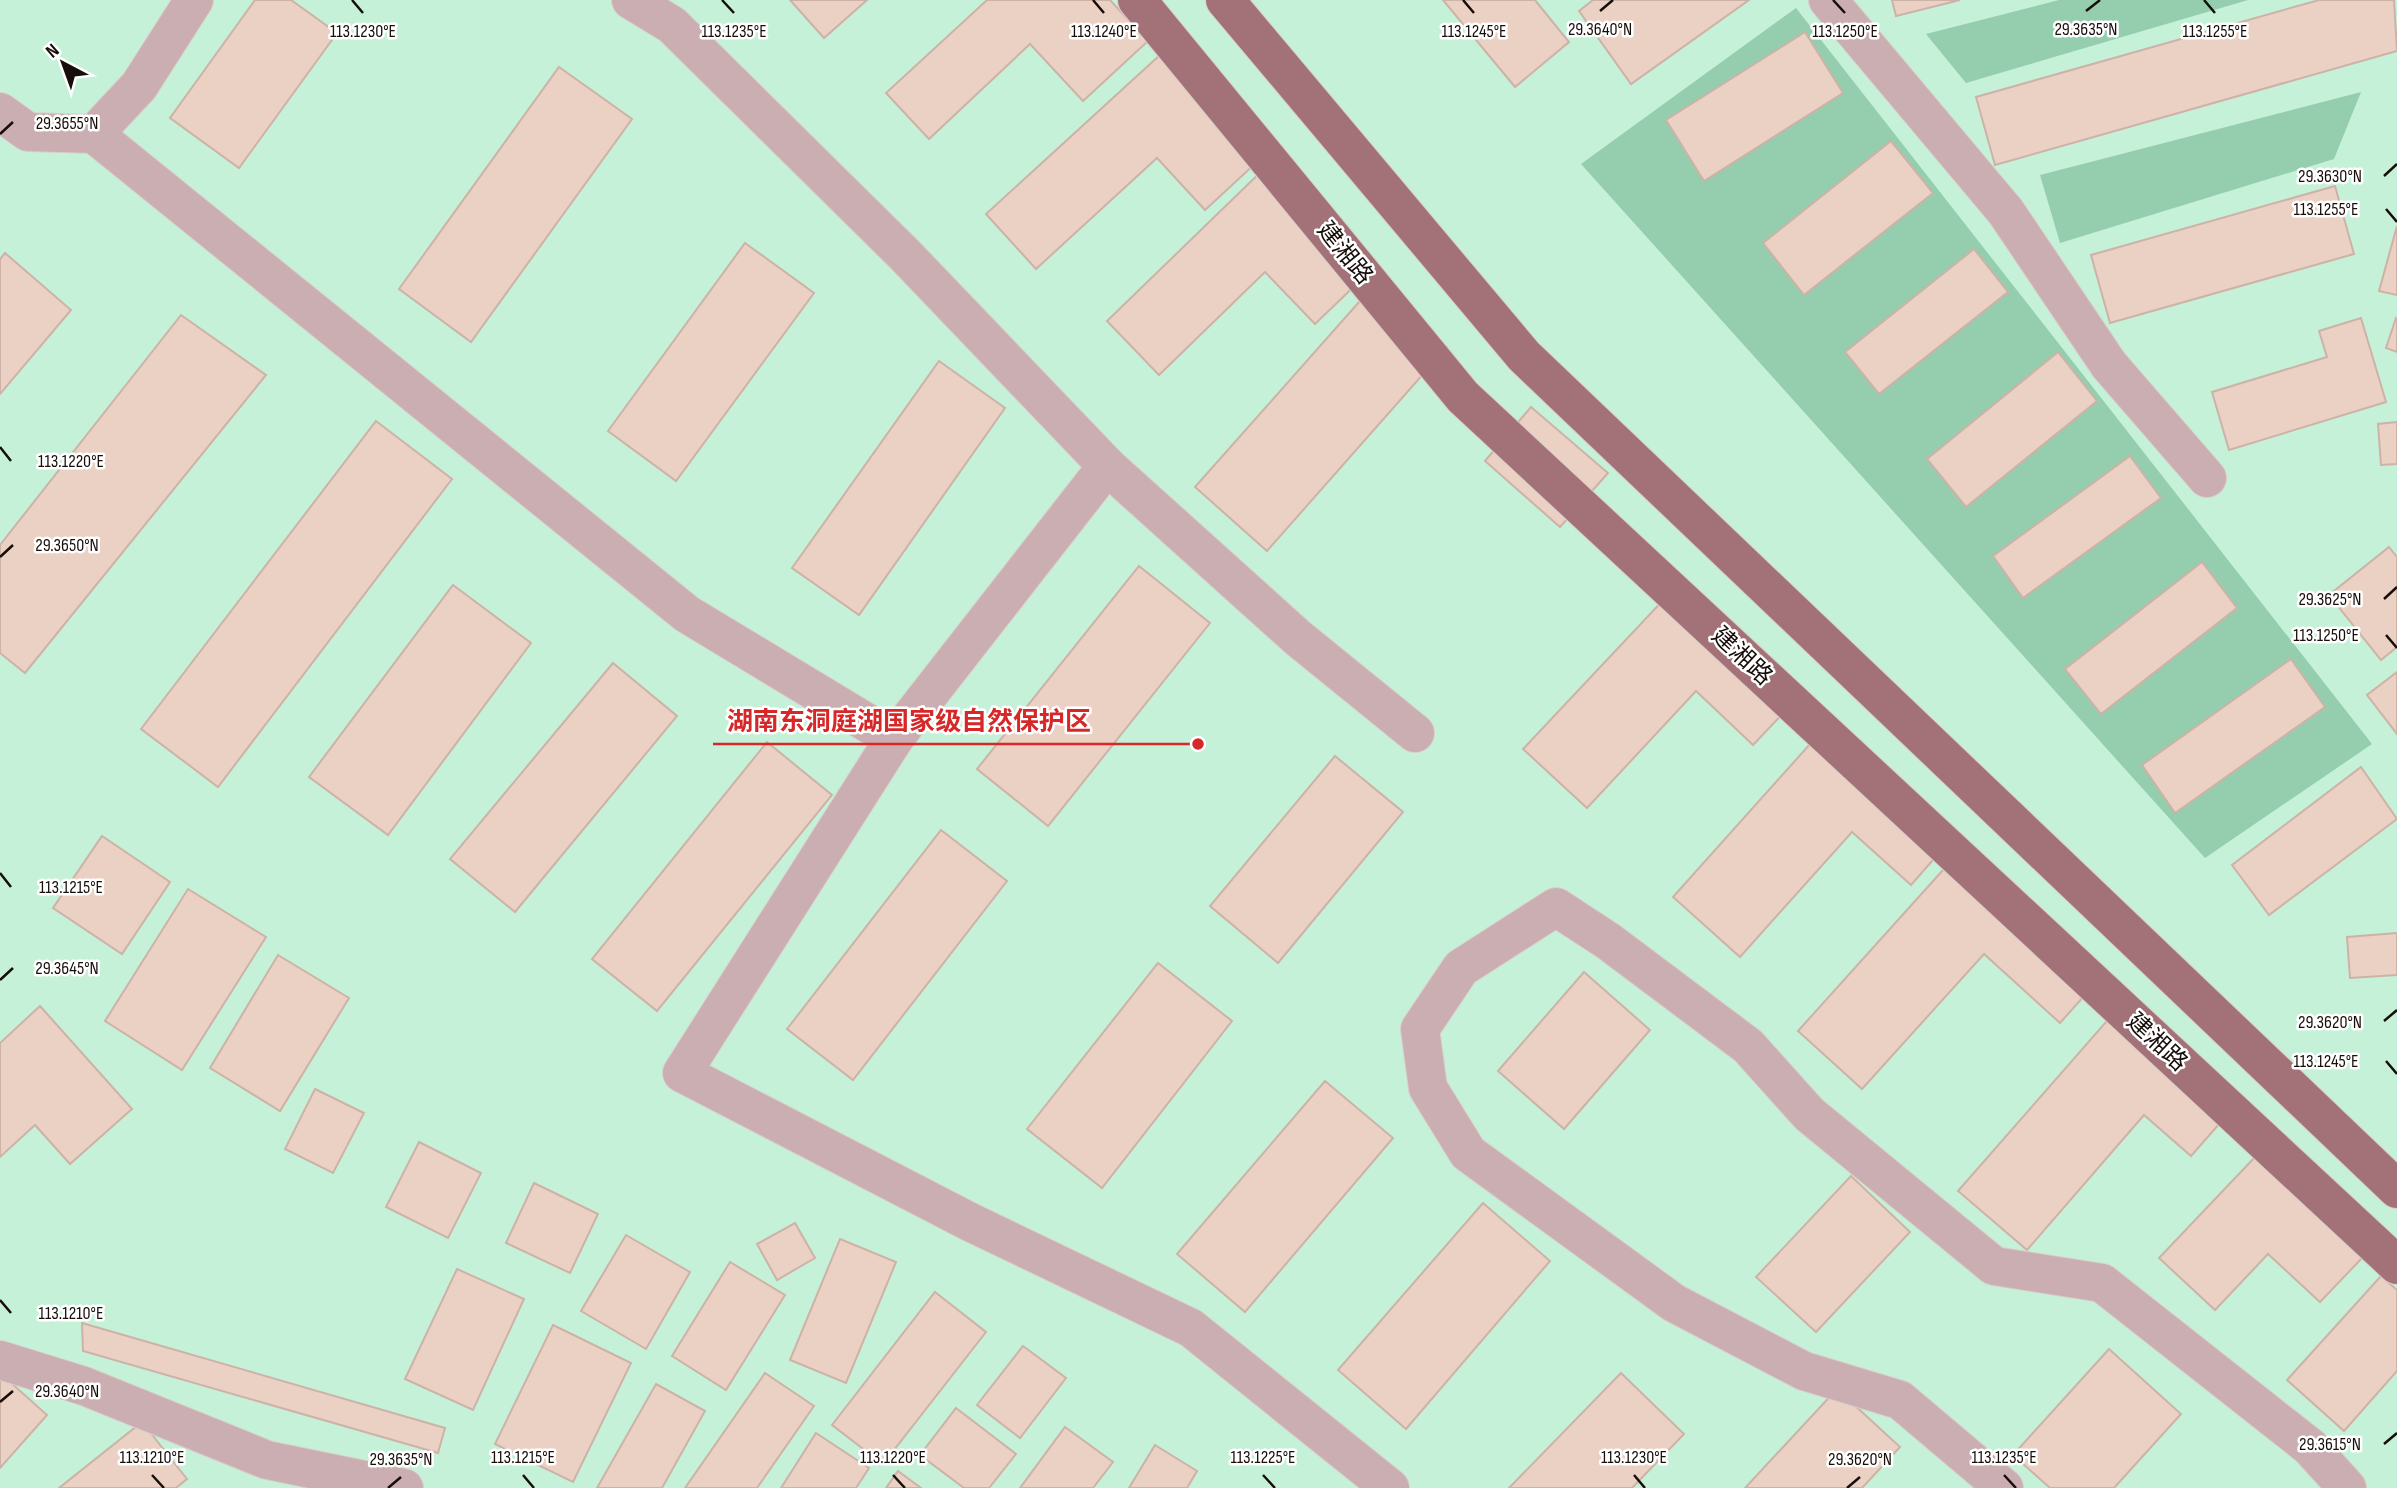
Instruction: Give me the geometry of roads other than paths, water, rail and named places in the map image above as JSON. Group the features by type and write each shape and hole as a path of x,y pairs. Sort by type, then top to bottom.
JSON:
{"main road":[{"name":"建湘路","path":"1137,0 1462,397 2397,1265"},
{"path":"1225,0 1524,356 2397,1189"}],"street":[{"path":"94,134 139,86 194,0"},
{"path":"631,0 672,25 906,256 1107,466 1298,638 1415,733"},
{"path":"1828,0 2006,212 2109,365 2207,478"},
{"path":"0,112 28,132 94,134 687,614 894,739"},
{"path":"1107,466 894,739 682,1073 970,1222 1191,1328 1390,1488"},
{"path":"2004,1488 1900,1400 1804,1371 1674,1303 1468,1153 1428,1088 1420,1029 1461,968 1556,907 1608,941 1748,1046 1809,1114 1994,1266 2102,1283 2311,1447 2347,1488"},
{"path":"0,1360 84,1385 267,1460 404,1488"}],"place":[{"name":"湖南东洞庭湖国家级自然保护区","path":"1198,744"}]}
